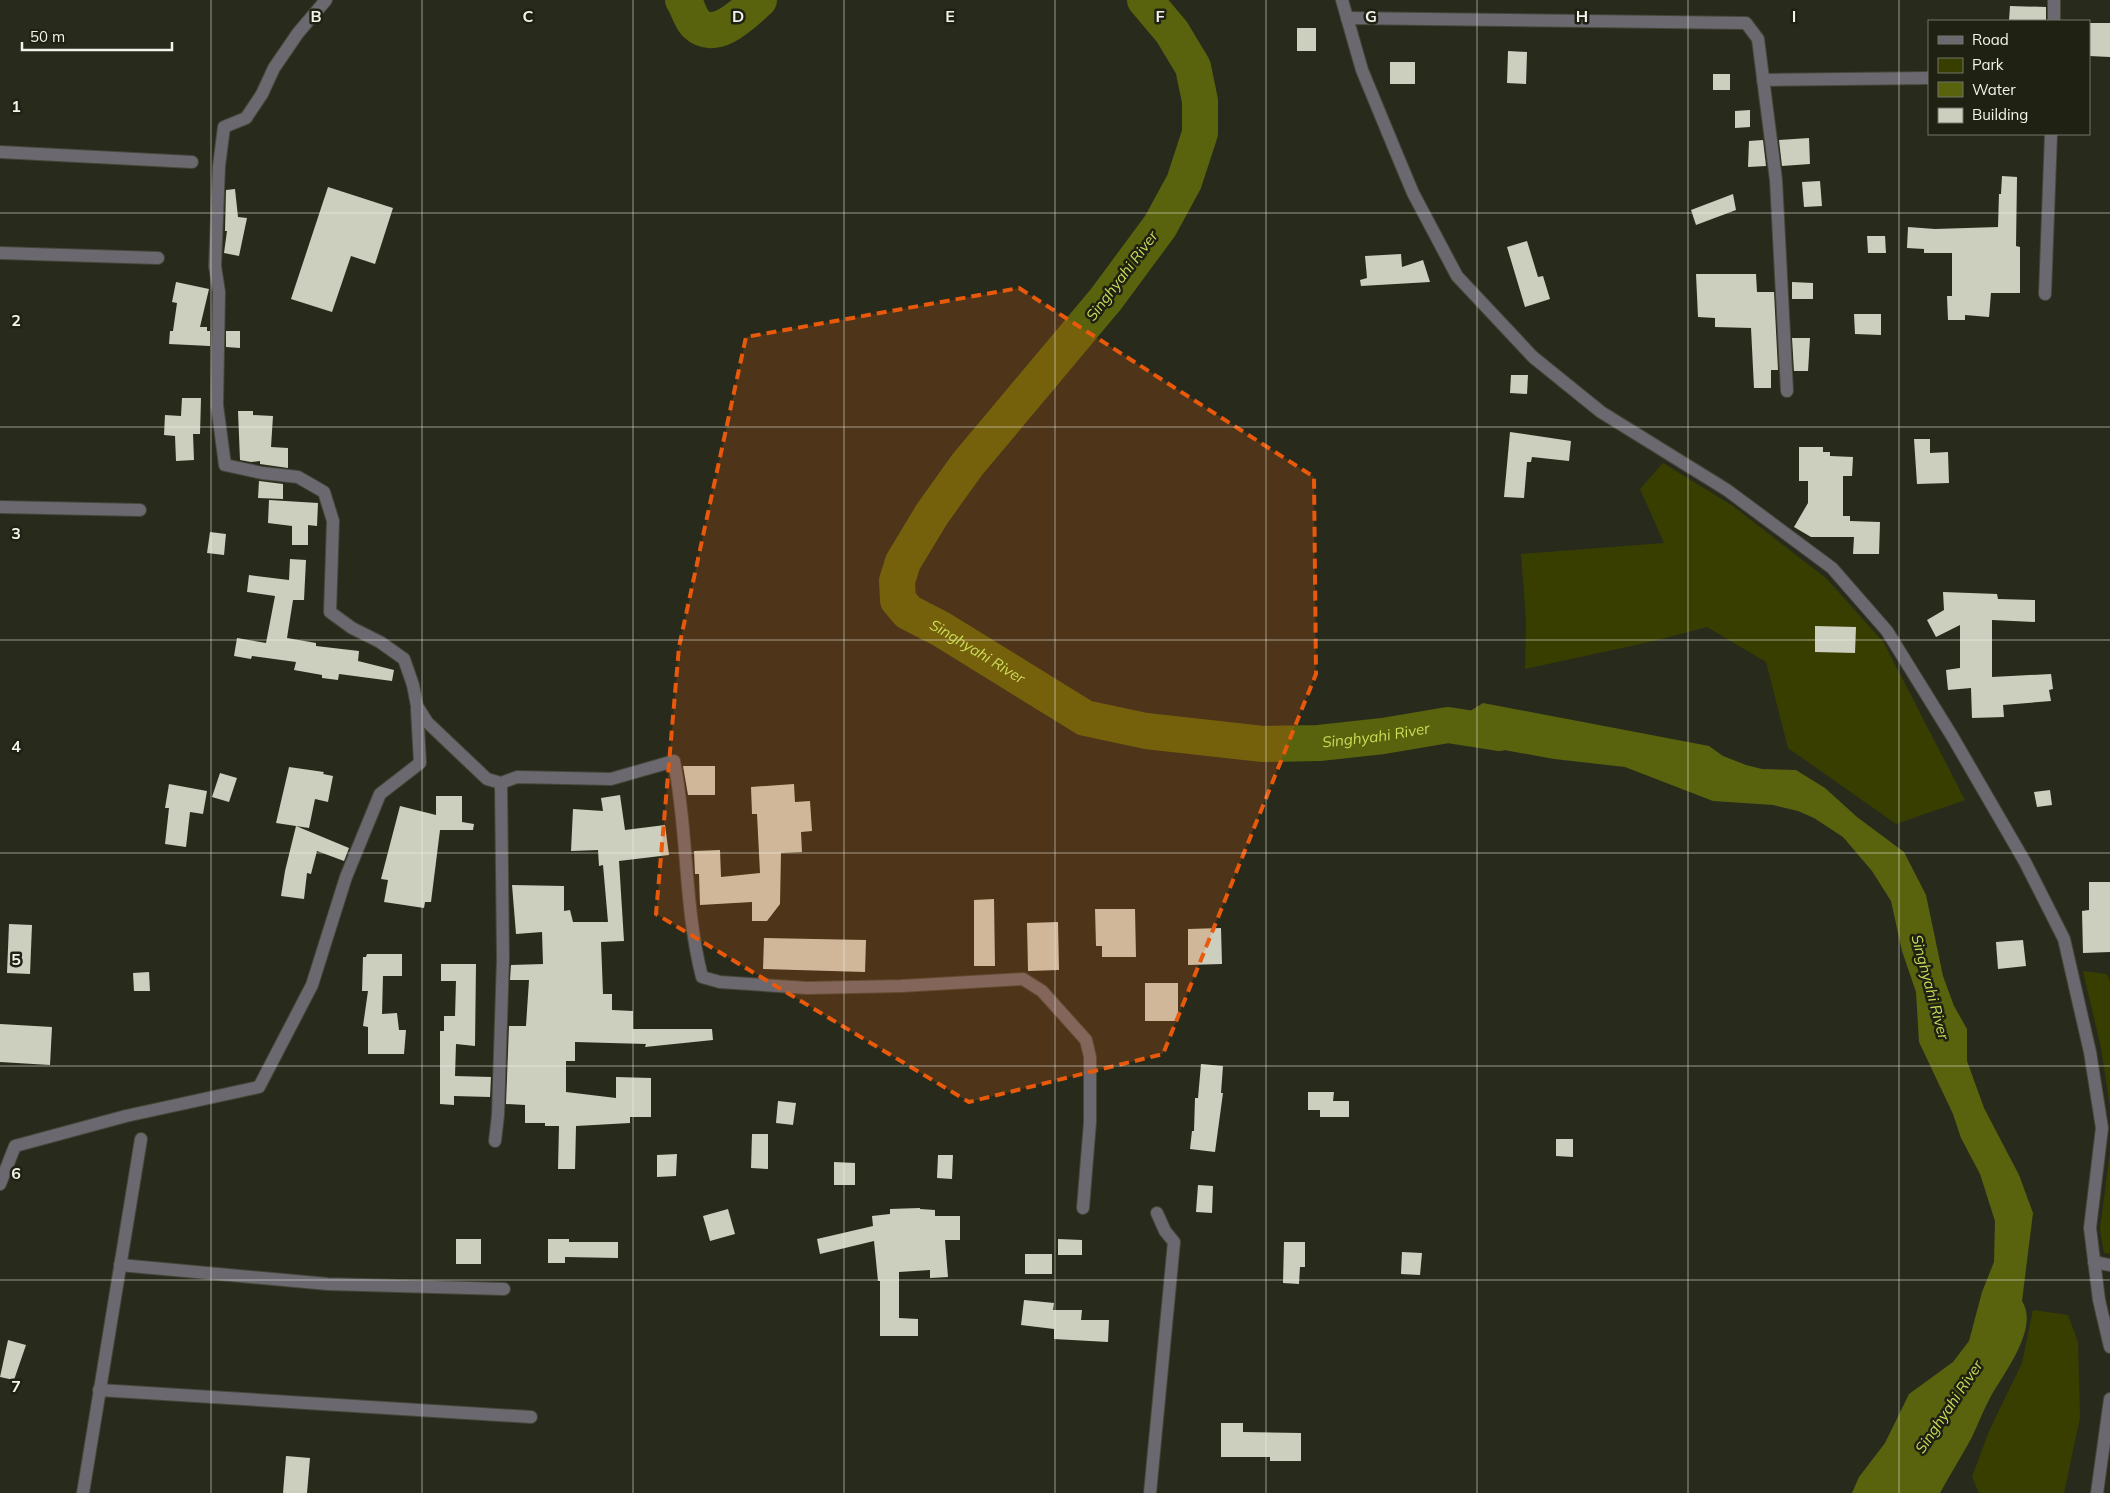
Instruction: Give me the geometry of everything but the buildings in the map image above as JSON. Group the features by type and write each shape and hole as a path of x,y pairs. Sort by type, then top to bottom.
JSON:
{"street":[{"path":"0,1184 15,1146 126,1116 258,1087 312,985 346,877 380,794 420,763 417,706 413,685 404,660 380,642 352,628 330,612 333,521 324,492 298,477 262,473 226,465 217,405 219,292 215,266 215,232 219,191 219,166 224,127 246,118 262,94 279,61 298,33 326,0"},
{"path":"1342,0 1362,70 1413,193 1457,276 1533,357 1600,412 1727,490 1832,568 1887,632 1952,736 2025,862 2064,939 2090,1052 2102,1128 2090,1228 2098,1300 2110,1347"},
{"path":"2054,0 2054,20"},
{"path":"1347,18 1746,23 1758,39 1776,180 1787,391"},
{"path":"1763,80 1928,78"},
{"path":"2045,294 2051,135"},
{"path":"0,152 192,162"},
{"path":"0,253 158,258"},
{"path":"0,506 140,510"},
{"path":"417,706 427,722 487,779 501,782 517,777 611,778 674,761 687,856 696,955 702,977 720,982 807,988 901,986 1023,979 1042,991 1086,1040 1090,1057 1090,1122 1083,1208"},
{"path":"495,1141 498,1115 503,958 501,782"},
{"path":"83,1493 142,1139"},
{"path":"1150,1493 1174,1242 1165,1231 1158,1213"},
{"path":"2094,1262 2110,1264"},
{"path":"120,1265 328,1284 504,1289"},
{"path":"99,1390 531,1417"},
{"path":"2097,1493 2110,1399"}],"highlighted area":[{"path":"1019,288 1314,477 1316,674 1163,1054 969,1102 656,914 679,647 746,337"}],"green space":[{"path":"1663,463 1733,506 1827,579 1884,643 1965,800 1896,824 1788,748 1766,662 1707,627 1654,641 1525,669 1526,620 1521,554 1664,543 1640,489"},
{"path":"2083,971 2107,974 2110,981 2110,1107 2101,1048"},
{"path":"2110,1152 2110,1254 2104,1253 2100,1229"},
{"path":"2033,1310 2068,1315 2078,1342 2080,1418 2064,1493 1979,1493 1972,1477 1989,1431 2022,1363"}],"water":[{"path":"1483,703 1709,746 1723,756 1762,769 1796,770 1825,788 1857,817 1904,852 1926,895 1943,976 1954,1006 1967,1029 1967,1061 1984,1108 2019,1175 2033,1213 2022,1301 2026,1312 2023,1338 2010,1365 1987,1403 1972,1437 1940,1493 1852,1493 1859,1477 1885,1443 1909,1394 1953,1362 1969,1341 1982,1292 1994,1262 1995,1221 1980,1174 1961,1138 1953,1114 1919,1042 1916,992 1902,951 1891,901 1872,871 1843,837 1814,818 1798,811 1773,805 1713,801 1625,767 1554,759 1471,744 1448,725"}],"waterway":[{"name":"Singhyahi River","path":"683,0 696,24 704,29 712,30 729,24 759,0"},
{"name":"Singhyahi River","path":"1145,0 1172,32 1193,67 1200,101 1200,133 1184,182 1160,226 1106,299 967,465 932,514 903,562 897,581 898,600 908,612 941,629 1085,718 1146,731 1263,744 1319,743 1383,736 1448,725 1499,733"}]}
